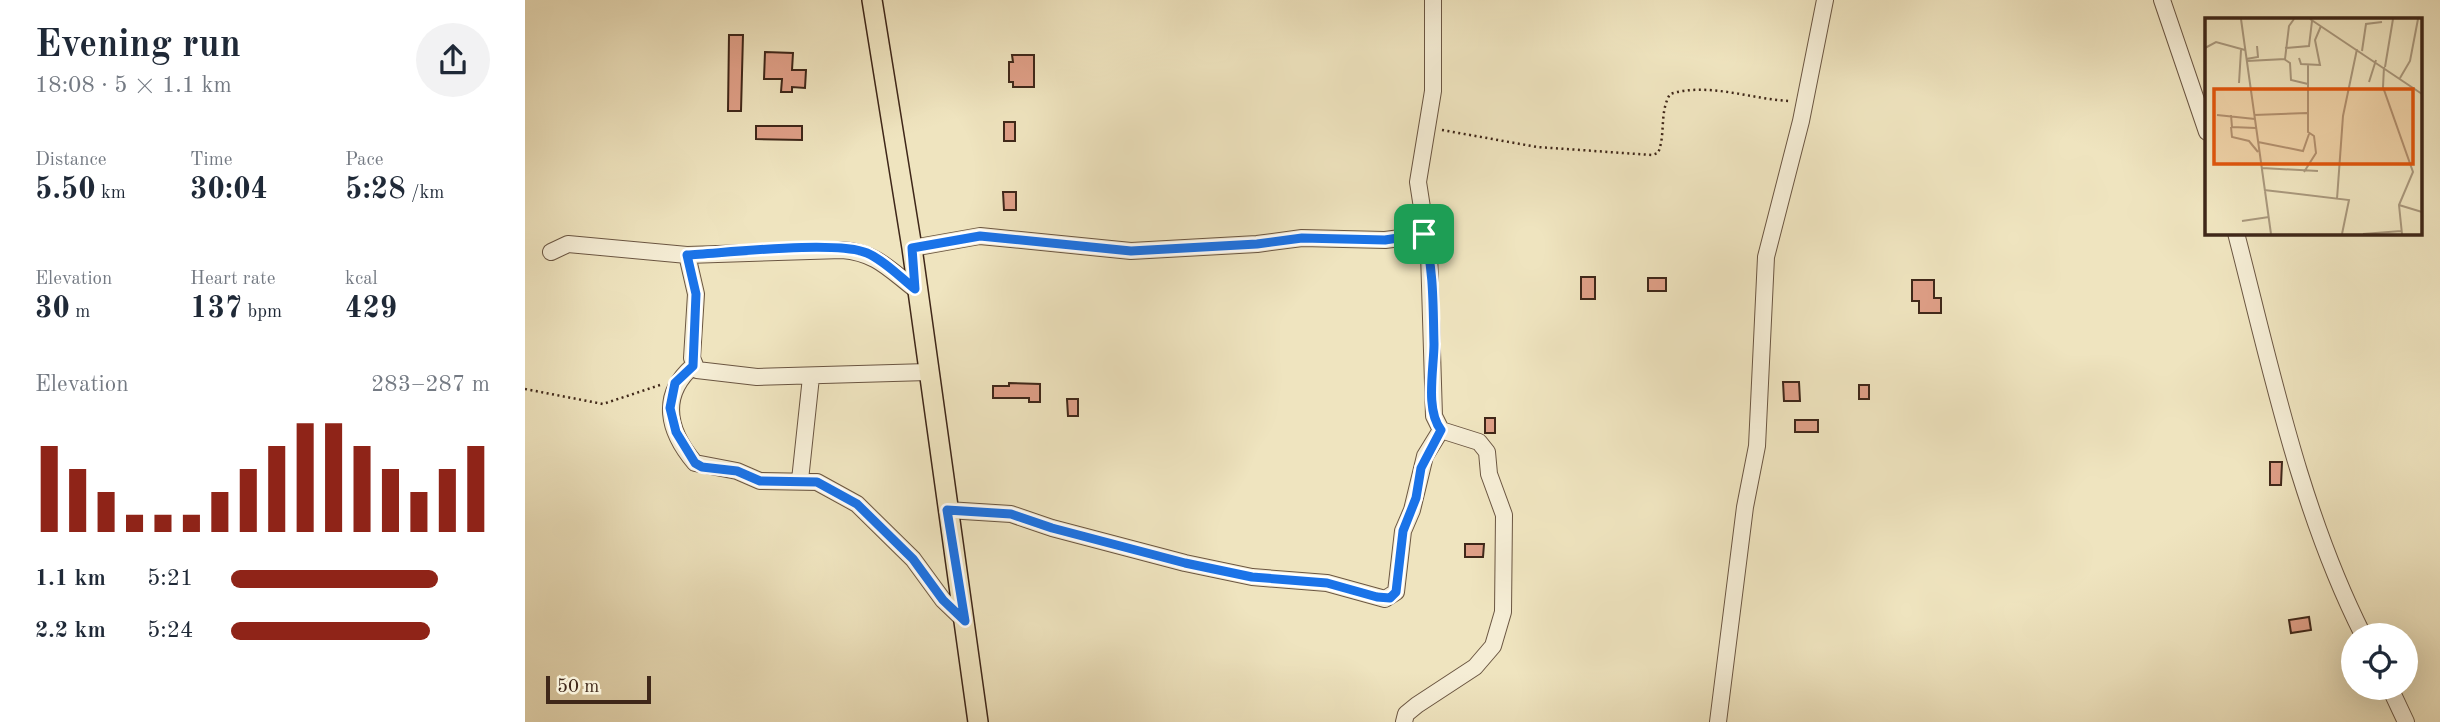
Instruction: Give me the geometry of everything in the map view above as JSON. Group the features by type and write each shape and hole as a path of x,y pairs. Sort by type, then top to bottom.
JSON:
{"main road":[{"path":"872,0 912,248 915,289 978,722"}],"street":[{"path":"1403,722 1406,714 1417,705 1475,667 1493,646 1503,612 1504,515 1496,486 1490,478 1487,452 1479,442 1441,430 1434,416 1434,342 1429,253 1418,182 1430,125 1433,0"},
{"path":"1718,722 1745,508 1757,446 1766,257 1805,101 1825,0"},
{"path":"2162,0 2205,126"},
{"path":"912,248 980,236 1131,251 1257,244 1302,238 1385,240 1424,234"},
{"path":"2236,234 2280,402 2322,544 2358,623"},
{"path":"551,252 568,244 687,255 769,250 864,252 880,260 915,289"},
{"path":"687,255 696,294 693,366 675,383 670,408 687,454 702,467 737,471 760,481 817,482 857,504 913,559 943,600 965,621"},
{"path":"693,366 704,373 757,377 928,372"},
{"path":"800,480 811,377"},
{"path":"947,510 1011,514 1052,528 1185,563 1252,577 1327,583 1390,598 1396,592 1403,531 1416,498 1421,468 1441,430"},
{"path":"2396,700 2406,722"}],"path":[{"path":"1430,125 1459,135 1537,147 1652,155 1658,153 1661,146 1663,109 1670,94 1706,90 1763,100 1805,101"},
{"path":"525,389 603,404 675,383"}],"building":[{"path":"729,35 743,35 741,111 728,111"},
{"path":"765,52 793,53 792,70 806,70 805,88 792,87 792,92 781,92 782,79 764,79"},
{"path":"1012,55 1034,55 1034,87 1013,87 1013,82 1009,82 1009,62 1013,62"},
{"path":"1004,122 1015,122 1015,141 1004,141"},
{"path":"756,126 802,126 802,140 756,139"},
{"path":"1003,192 1016,192 1016,210 1004,210"},
{"path":"1581,277 1595,277 1595,299 1581,299"},
{"path":"1648,278 1666,278 1666,291 1648,291"},
{"path":"1912,280 1934,280 1934,298 1941,298 1941,313 1919,313 1919,301 1912,301"},
{"path":"1783,382 1799,382 1800,401 1784,401"},
{"path":"1009,383 1040,384 1040,402 1029,402 1029,398 993,398 993,386 1009,386"},
{"path":"1859,385 1869,385 1869,399 1859,399"},
{"path":"1067,399 1078,399 1078,416 1068,416"},
{"path":"1485,418 1495,418 1495,433 1485,433"},
{"path":"1795,420 1818,420 1818,432 1795,432"},
{"path":"2270,462 2282,462 2281,485 2270,485"},
{"path":"1465,544 1484,544 1483,557 1465,557"},
{"path":"2309,617 2311,630 2291,633 2289,620"}],"route":[{"path":"1424,234 1429,253 1434,342 1434,416 1435,423 1441,430 1421,468 1416,498 1401,540 1396,592 1390,598 1385,599 1327,583 1252,577 1185,563 1052,528 1011,514 947,510 965,621 943,600 913,559 857,504 817,482 760,481 737,471 702,467 687,454 676,432 670,408 675,383 693,366 696,294 687,255 769,250 864,252 880,260 915,289 912,248 980,236 1131,251 1257,244 1302,238 1385,240 1424,234"}]}
